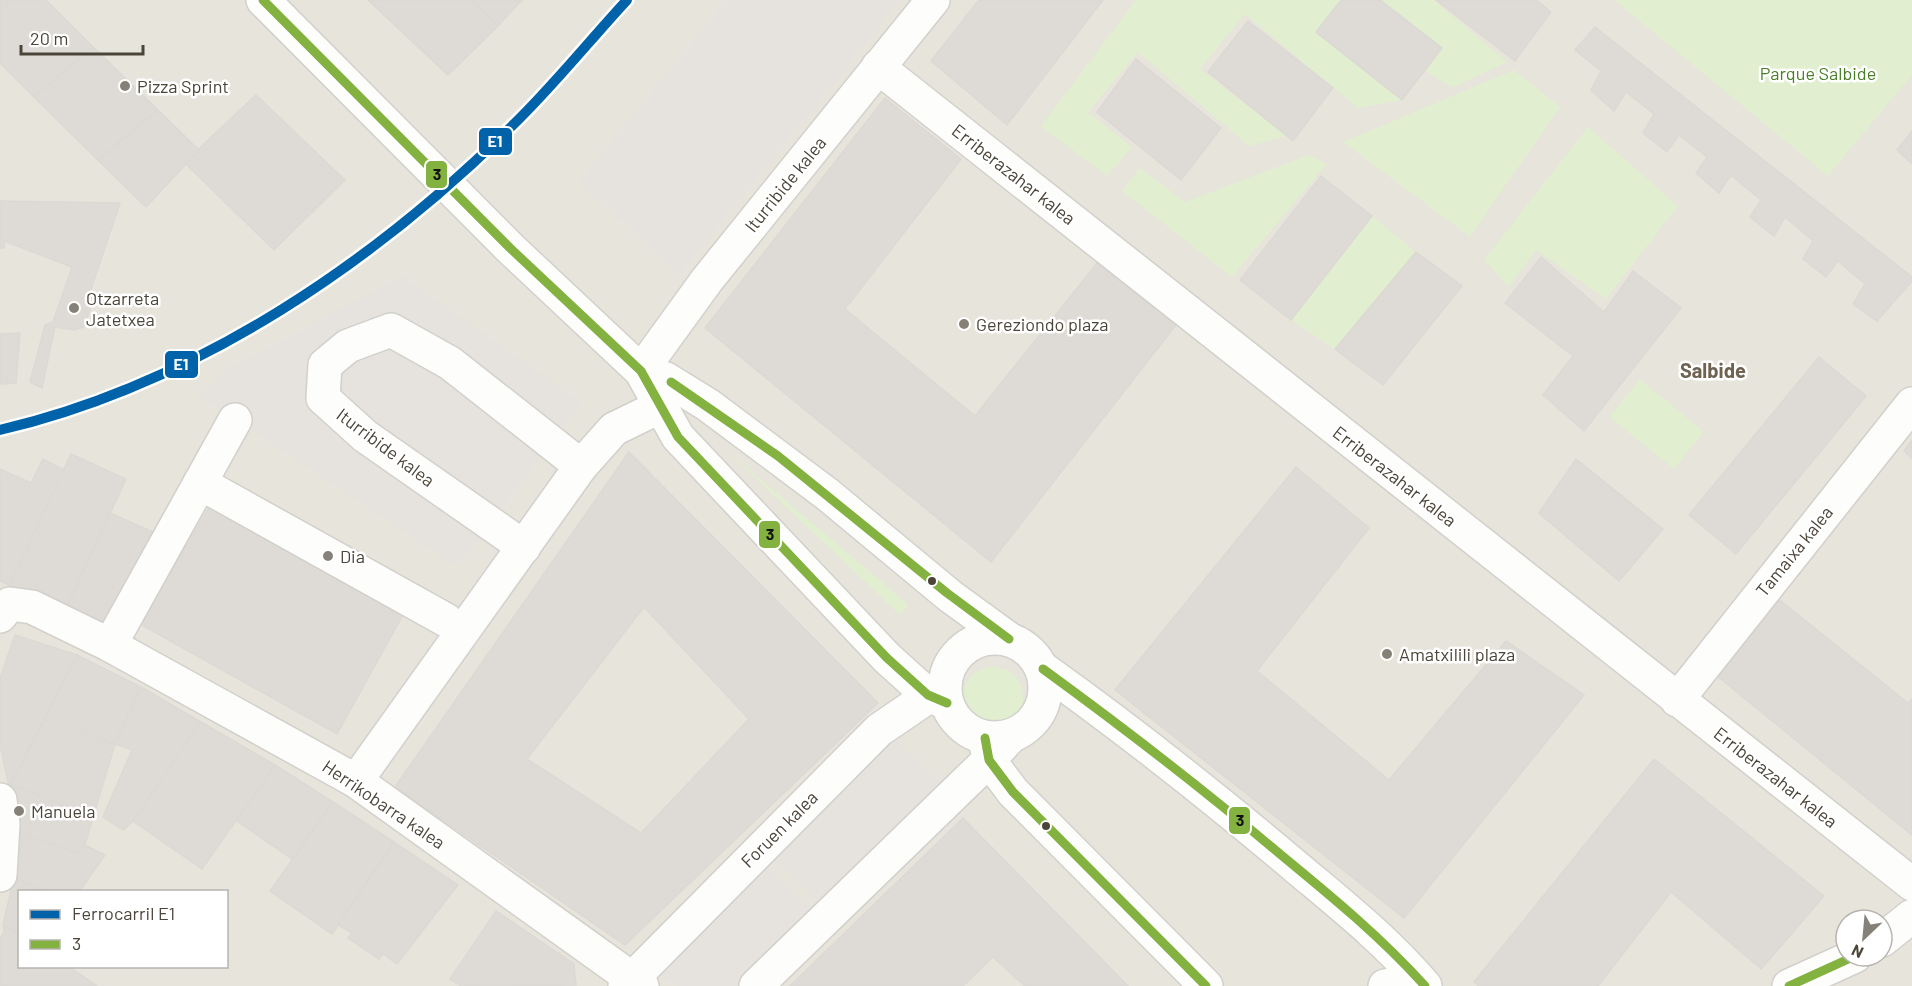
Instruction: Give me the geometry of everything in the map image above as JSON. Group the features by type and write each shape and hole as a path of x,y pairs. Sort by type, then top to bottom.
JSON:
{"street":[{"path":"263,0 510,248 641,371 659,407 678,437 887,658 940,694 955,719 968,731 995,745 1013,792 1206,986"},
{"name":"Iturribide kalea","path":"641,371 695,296 933,0"},
{"name":"Erriberazahar kalea","path":"878,67 1912,884"},
{"name":"Iturribide kalea","path":"524,547 364,436 323,398 325,365 348,346 391,330 450,363 581,466"},
{"path":"641,371 666,379 708,405 827,494 950,596 1009,639 1024,646 1035,656 1043,669 1094,705 1219,801 1396,951 1425,986"},
{"name":"Tamaixa kalea","path":"1677,700 1912,404"},
{"path":"356,781 581,466 614,429 659,407"},
{"path":"110,645 235,420"},
{"path":"200,483 446,620"},
{"name":"Herrikobarra kalea","path":"3,608 32,607 110,645 356,781 633,984"},
{"path":"940,694 955,657 966,646 980,639 994,637 1009,639"},
{"path":"756,986 995,745 1024,730 1037,718 1045,694 1043,669"},
{"name":"Foruen kalea","path":"633,984 700,908 870,738 940,694"},
{"path":"0,800 3,824 0,875"},
{"path":"1894,930 1912,916"},
{"path":"1789,986 1834,966"},
{"path":"1385,986 1402,983 1419,986"}],"shaded area":[{"path":"0,0 1912,0 1912,986 0,986"},
{"path":"726,0 901,0 679,275 579,182"},
{"path":"402,276 582,402 458,567 197,395 232,367"},
{"path":"891,736 945,787 823,905 768,854"},
{"path":"763,862 813,912 737,986 676,986 655,971"}],"green space":[{"path":"1136,0 1341,0 1316,32 1402,100 1358,108 1245,14 1200,69 1287,136 1249,146 1138,52 1088,112 1132,147 1107,176 1041,126"},
{"path":"1380,0 1434,0 1507,62 1452,88 1424,70 1441,48"},
{"name":"Parque Salbide","path":"1614,0 1912,0 1912,75 1828,176"},
{"path":"1514,70 1560,107 1470,237 1343,142"},
{"path":"1588,127 1678,206 1606,299 1536,250 1509,287 1484,260"},
{"path":"1309,155 1327,164 1232,277 1122,191 1140,168 1185,202"},
{"path":"1372,216 1416,252 1335,349 1291,320"},
{"path":"1640,379 1704,432 1674,469 1609,417"},
{"path":"727,451 909,605 900,615"},
{"path":"993,667 1014,676 1023,697 1014,718 993,727 972,718 963,697 972,676"}],"building":[{"path":"0,0 46,0 93,47 34,97 0,63"},
{"path":"368,0 472,0 498,26 448,75"},
{"path":"472,0 522,0 498,26"},
{"path":"979,0 1103,0 1007,125 931,61"},
{"path":"1341,0 1380,0 1442,48 1402,100 1316,32"},
{"path":"1436,0 1536,0 1551,12 1515,61"},
{"path":"1248,21 1333,88 1293,141 1208,72"},
{"path":"1595,27 1912,277 1912,281 1877,321 1853,304 1865,284 1838,261 1826,277 1803,259 1813,241 1785,217 1774,236 1750,217 1761,200 1731,175 1719,193 1696,173 1707,157 1679,135 1667,152 1643,133 1654,114 1626,92 1614,111 1591,90 1601,71 1575,50"},
{"path":"93,47 158,110 98,160 34,97"},
{"path":"1136,59 1221,128 1181,180 1097,112"},
{"path":"256,95 345,180 274,250 187,165 189,158"},
{"path":"885,98 961,159 845,309 975,416 1097,263 1176,325 991,562 705,328"},
{"path":"158,110 199,150 146,207 98,160"},
{"path":"1912,131 1912,164 1897,150"},
{"path":"1321,176 1372,216 1291,320 1240,280"},
{"name":"Otzarreta Jatetxea","path":"0,201 120,203 90,292 96,293 84,327 75,330 55,327 42,388 30,382 45,325 53,322 72,267 4,241 4,248 0,248"},
{"path":"1416,252 1462,286 1383,385 1335,349"},
{"path":"1541,257 1604,312 1633,271 1681,308 1584,431 1543,395 1573,356 1505,303"},
{"path":"20,333 16,383 0,384 0,334"},
{"path":"1819,357 1866,396 1736,554 1689,515"},
{"path":"1912,440 1912,458 1904,451"},
{"path":"629,452 878,703 625,945 395,787","holes":["644,607 749,719 641,833 527,759"]},
{"path":"71,454 126,479 64,613 9,585"},
{"path":"43,459 64,470 9,585 0,581 0,469 31,483"},
{"path":"1576,459 1663,529 1619,581 1539,513"},
{"path":"1296,467 1369,528 1257,671 1389,780 1506,641 1584,695 1404,918 1115,690"},
{"path":"210,506 404,613 337,734 140,624"},
{"path":"110,513 155,533 111,635 64,613"},
{"path":"1777,598 1908,703 1912,699 1912,835 1716,675"},
{"path":"15,635 77,655 9,787 0,744 0,678"},
{"path":"77,655 141,687 115,744 44,720"},
{"path":"141,687 201,722 133,821 123,830 103,817 132,750 115,744"},
{"path":"44,720 115,744 93,817 11,784"},
{"path":"201,722 275,765 202,869 133,821"},
{"path":"1654,759 1824,896 1761,969 1671,892 1598,986 1479,986 1474,982"},
{"path":"275,765 333,802 292,859 237,821"},
{"path":"11,784 93,817 85,845 75,853 14,830"},
{"path":"333,802 394,842 332,934 270,891"},
{"path":"963,818 1128,986 1025,986 993,957 963,986 790,986"},
{"path":"14,830 75,853 85,845 105,855 80,890 43,890 14,878"},
{"path":"394,842 458,885 397,964 383,954 379,959 348,938 352,933 338,925"},
{"path":"14,878 43,890 18,890 18,934 3,925"},
{"path":"496,911 574,964 576,985 461,986 450,979"},
{"path":"3,925 18,934 18,968 71,968 97,986 0,986 0,938 4,932"}],"rail line":[{"name":"E1","path":"0,430 74,409 145,382 214,348 281,310 345,267 465,171 534,104 627,0"}],"transit line":[{"name":"3","path":"263,0 510,248 641,371 678,437 887,658 928,695 947,703"},
{"name":"3","path":"671,382 778,456 947,593 1009,639"},
{"name":"3","path":"1043,669 1163,759 1318,885 1355,917 1425,986"},
{"name":"3","path":"985,738 989,760 1013,792 1206,986"},
{"name":"3","path":"1789,986 1834,966"}],"place":[{"name":"Pizza Sprint","path":"125,86"},
{"name":"Otzarreta Jatetxea","path":"74,308"},
{"name":"Gereziondo plaza","path":"964,324"},
{"name":"Dia","path":"328,556"},
{"name":"Amatxilili plaza","path":"1387,654"},
{"name":"Manuela","path":"19,811"}],"district":[{"name":"Salbide","path":"1713,370"}]}
